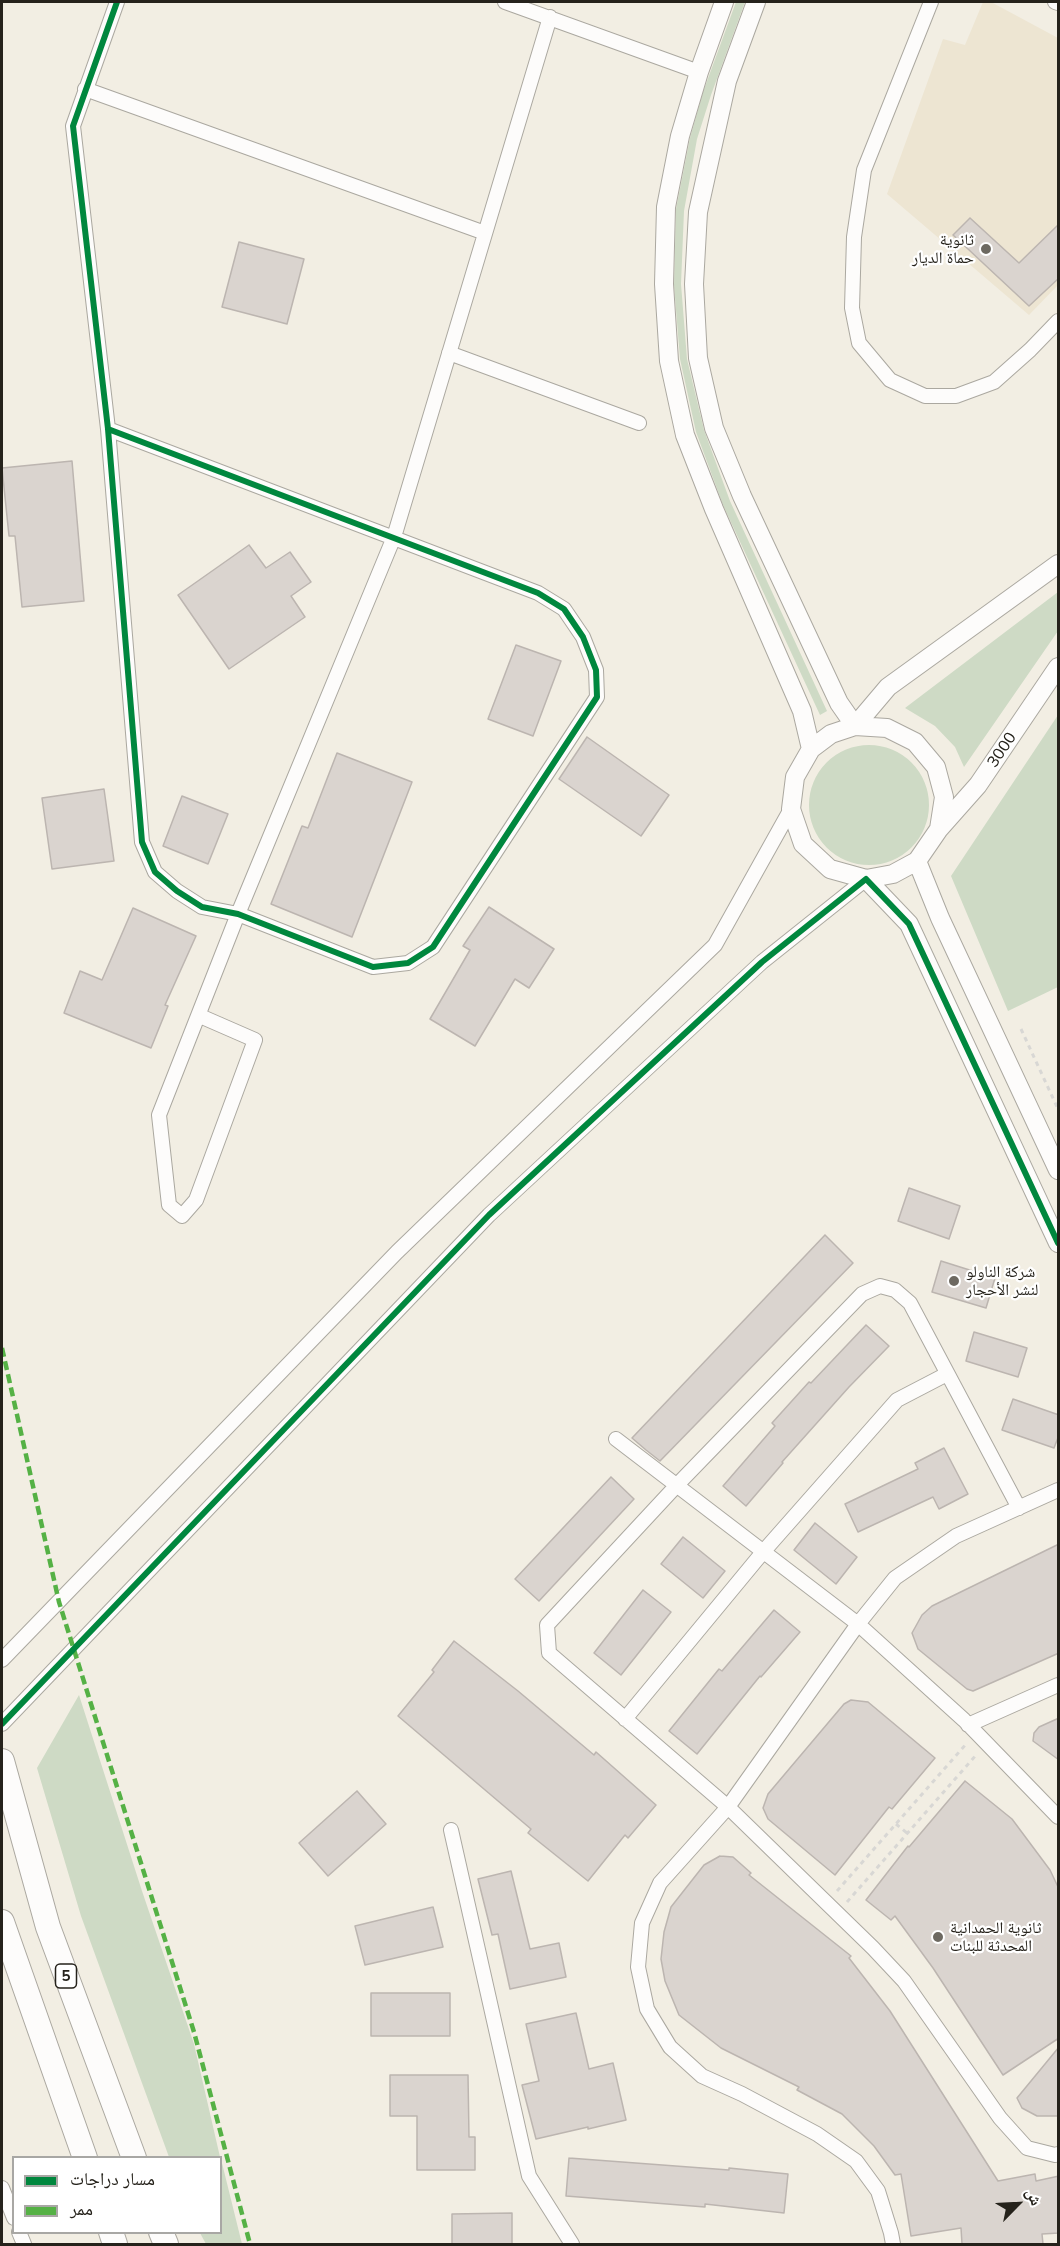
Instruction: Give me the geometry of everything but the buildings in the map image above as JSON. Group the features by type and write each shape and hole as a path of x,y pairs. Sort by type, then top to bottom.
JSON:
{"highway":[{"name":"5","path":"2,1761 48,1927 134,2156"},
{"path":"2,1922 85,2156"}],"street":[{"path":"108,429 538,593 564,609 583,637 596,670 597,697 433,946 408,963 373,967 238,914 202,908 155,872 142,842 108,429 73,126 117,2"},
{"path":"505,2 699,72"},
{"path":"724,2 699,72 680,136 666,207 664,284 669,361 685,435 714,509 802,711 811,749"},
{"path":"756,2 727,81 698,212 694,284 698,358 714,428 742,496 839,703 855,726"},
{"path":"931,2 864,170 854,237 852,296 852,308 860,344 890,380 925,396 956,396 994,382 1030,351 1059,321"},
{"path":"200,1016 255,1040 196,1200 182,1216 169,1205 159,1115 200,1016 238,914 394,537 550,17"},
{"path":"85,90 485,233"},
{"path":"449,353 639,423"},
{"path":"855,726 888,687 1059,564"},
{"name":"3000","path":"939,829 978,785 1059,667"},
{"path":"2,1660 397,1252 715,945 791,809 795,777 811,749 831,734 855,726 887,728 915,742 936,767 944,797 939,829 916,861 893,874 866,879 830,869 803,844 791,809"},
{"path":"916,861 940,918 1059,1170"},
{"path":"866,879 909,924 1059,1243"},
{"path":"2,1724 489,1215 762,962 866,879"},
{"path":"1018,1508 910,1303 895,1290 880,1286 862,1294 677,1485 547,1625 549,1653 728,1807 904,1981 1000,2118 1027,2148 1059,2154"},
{"path":"625,1719 763,1551 897,1400 947,1374"},
{"path":"616,1439 858,1624 972,1729 1059,1817"},
{"path":"893,2244 878,2191 856,2161 817,2134 742,2094 702,2076 670,2047 647,2009 638,1967 642,1923 660,1883 728,1807 858,1624 895,1578 956,1536 1059,1490"},
{"path":"972,1729 1059,1685"},
{"path":"451,1830 529,2176 572,2244"},
{"path":"2,2188 12,2213"}],"path":[{"path":"1021,1029 1059,1109"},
{"path":"827,1903 896,1824 972,1729"},
{"path":"837,1913 986,1743"},
{"path":"896,1824 907,1833"}],"shaded area":[{"path":"983,2 991,2 1058,38 1058,285 1029,315 887,194 943,39 965,45"}],"green space":[{"path":"736,2 745,2 697,139 684,211 681,284 687,359 704,430 730,501 827,711 820,715 723,505 696,432 680,359 674,285 676,209 690,138 703,92"},
{"path":"1058,592 1058,631 964,767 955,747 935,726 905,708"},
{"path":"1058,715 1058,987 1008,1011 951,876"},
{"path":"869,745 892,749 912,762 925,782 929,805 925,828 912,848 892,861 869,865 846,861 826,848 813,828 809,805 813,782 826,762 846,749"},
{"path":"79,1695 194,2044 220,2156 169,2156 81,1916 37,1768"},
{"path":"222,2163 242,2244 206,2244 201,2234 222,2234"}],"marked path":[{"path":"2,1348 59,1602 194,2032 250,2244"}],"cycle path":[{"path":"108,429 538,593 564,609 583,637 596,670 597,697 433,947 408,963 373,967 238,914 202,907 177,891 155,872 142,842 108,429 73,126 117,2"},
{"path":"2,1724 489,1215 762,962 866,879 909,924 1058,1243"}],"place":[{"name":"ثانوية حماة الديار","path":"986,249"},
{"name":"شركة الناولو لنشر الأحجار","path":"954,1281"},
{"name":"ثانوية الحمدانية المحدثة للبنات","path":"938,1937"}]}
